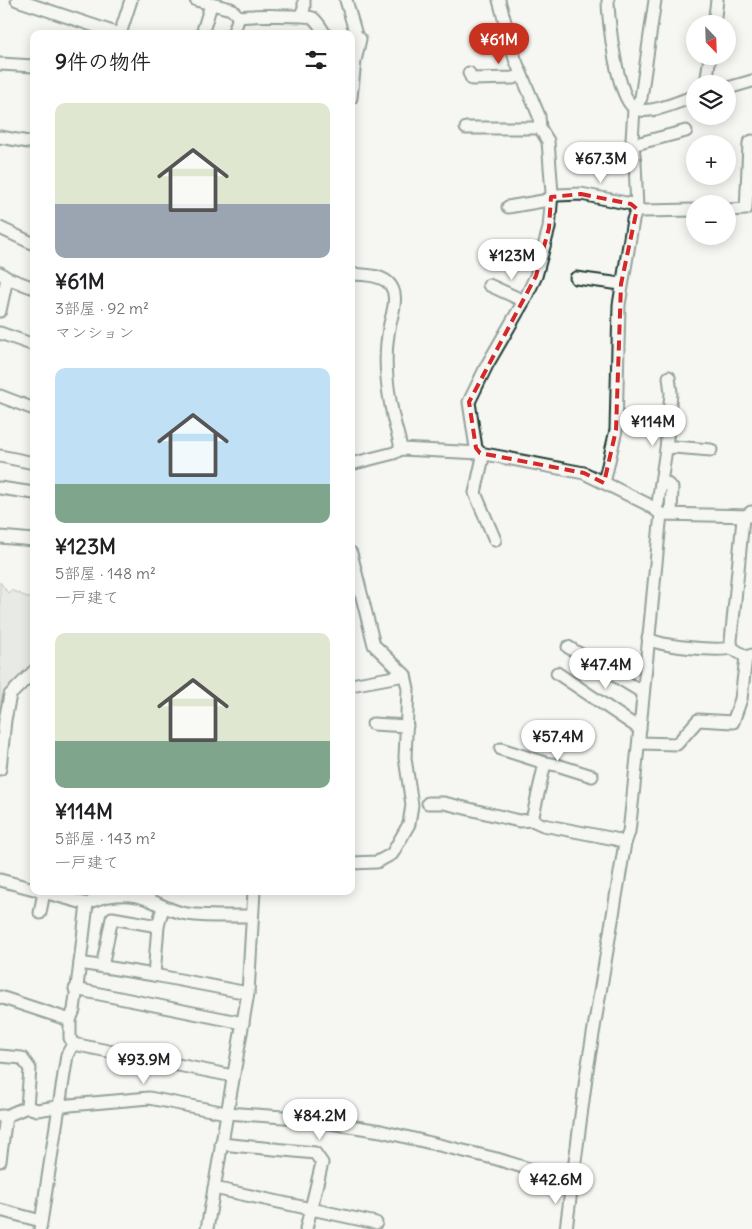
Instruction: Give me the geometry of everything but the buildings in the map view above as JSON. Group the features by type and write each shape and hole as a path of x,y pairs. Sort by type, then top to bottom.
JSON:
{"street":[{"path":"17,0 108,30"},
{"path":"121,30 131,0"},
{"path":"196,0 231,9 239,17"},
{"path":"301,15 304,8 304,0"},
{"path":"346,0 355,30"},
{"path":"494,540 475,493 483,457 476,448 470,402 500,340 524,301 536,276 552,211 548,141 540,128 539,116 515,59 499,0"},
{"path":"608,0 608,21 612,46 626,101 634,109 649,111 686,99"},
{"path":"604,483 616,430 621,284 633,220 637,209 636,162 632,144 634,109 641,98 655,0"},
{"path":"715,15 717,0"},
{"path":"203,30 211,5"},
{"path":"239,17 252,15 293,17 301,15 313,18 322,30"},
{"path":"234,30 239,17"},
{"path":"355,32 360,39 355,53"},
{"path":"0,64 30,66"},
{"path":"470,73 472,79 512,78 521,75"},
{"path":"736,86 752,81"},
{"path":"466,128 540,128"},
{"path":"632,144 686,131"},
{"path":"0,137 30,142"},
{"path":"736,210 746,209 749,191 749,143 752,141"},
{"path":"508,207 543,201 557,195 581,194 631,204 642,211 686,210"},
{"path":"0,228 30,242"},
{"path":"355,274 378,277 386,281 391,287 394,302 388,335 388,387 401,449"},
{"path":"0,311 4,276 30,286"},
{"path":"576,278 621,284"},
{"path":"489,285 524,301"},
{"path":"0,333 30,344"},
{"path":"662,513 658,503 666,450 671,393 669,378"},
{"path":"0,396 30,407"},
{"path":"666,450 674,447 711,450"},
{"path":"355,463 394,453 401,449 480,453 584,473 662,513 751,514"},
{"path":"0,456 30,462"},
{"path":"566,1229 587,1070 625,843 629,832 662,513 672,488 666,483 661,483"},
{"path":"0,488 30,492"},
{"path":"732,648 731,640 743,519 751,514"},
{"path":"0,537 30,540"},
{"path":"355,567 374,644 405,675 408,689 405,758 412,805 409,824 392,854 378,862 355,863"},
{"path":"639,743 677,744 698,720 733,722 741,699 749,656 732,648 725,650 690,648 653,642 648,638"},
{"path":"568,647 642,692"},
{"path":"556,673 640,729"},
{"path":"0,769 5,720 10,695 30,675"},
{"path":"355,684 405,675"},
{"path":"372,724 406,726"},
{"path":"501,749 545,763 557,764 592,776"},
{"path":"532,820 545,763"},
{"path":"428,803 444,803 519,822 532,820 543,825 616,839 625,843"},
{"path":"0,880 30,888"},
{"path":"40,895 40,913"},
{"path":"54,895 87,904"},
{"path":"73,1044 70,1038 70,1020 74,1010 75,989 87,904 98,895"},
{"path":"129,895 146,898 164,907 186,914 252,916"},
{"path":"207,1229 248,993 254,895"},
{"path":"154,975 158,926 164,907"},
{"path":"102,967 112,918 158,926"},
{"path":"80,963 248,993"},
{"path":"75,989 243,1022"},
{"path":"0,997 70,1020"},
{"path":"73,1044 234,1076"},
{"path":"0,1210 40,1225 67,1055 73,1044"},
{"path":"0,1056 22,1058 30,1069 27,1107"},
{"path":"0,1162 3,1116 27,1107 37,1110 59,1106 149,1098 226,1113 298,1118 381,1131 497,1159 571,1182"},
{"path":"221,1144 315,1153 322,1164 306,1229"},
{"path":"214,1188 310,1209 359,1224 376,1223"}],"highlighted area":[{"path":"581,194 631,204 637,209 621,284 616,430 604,483 584,473 480,453 476,448 469,402 536,276 549,228 551,197"}],"shaded area":[{"path":"0,582 8,593 11,590 30,598 30,668 28,672 8,688 0,717"}]}
